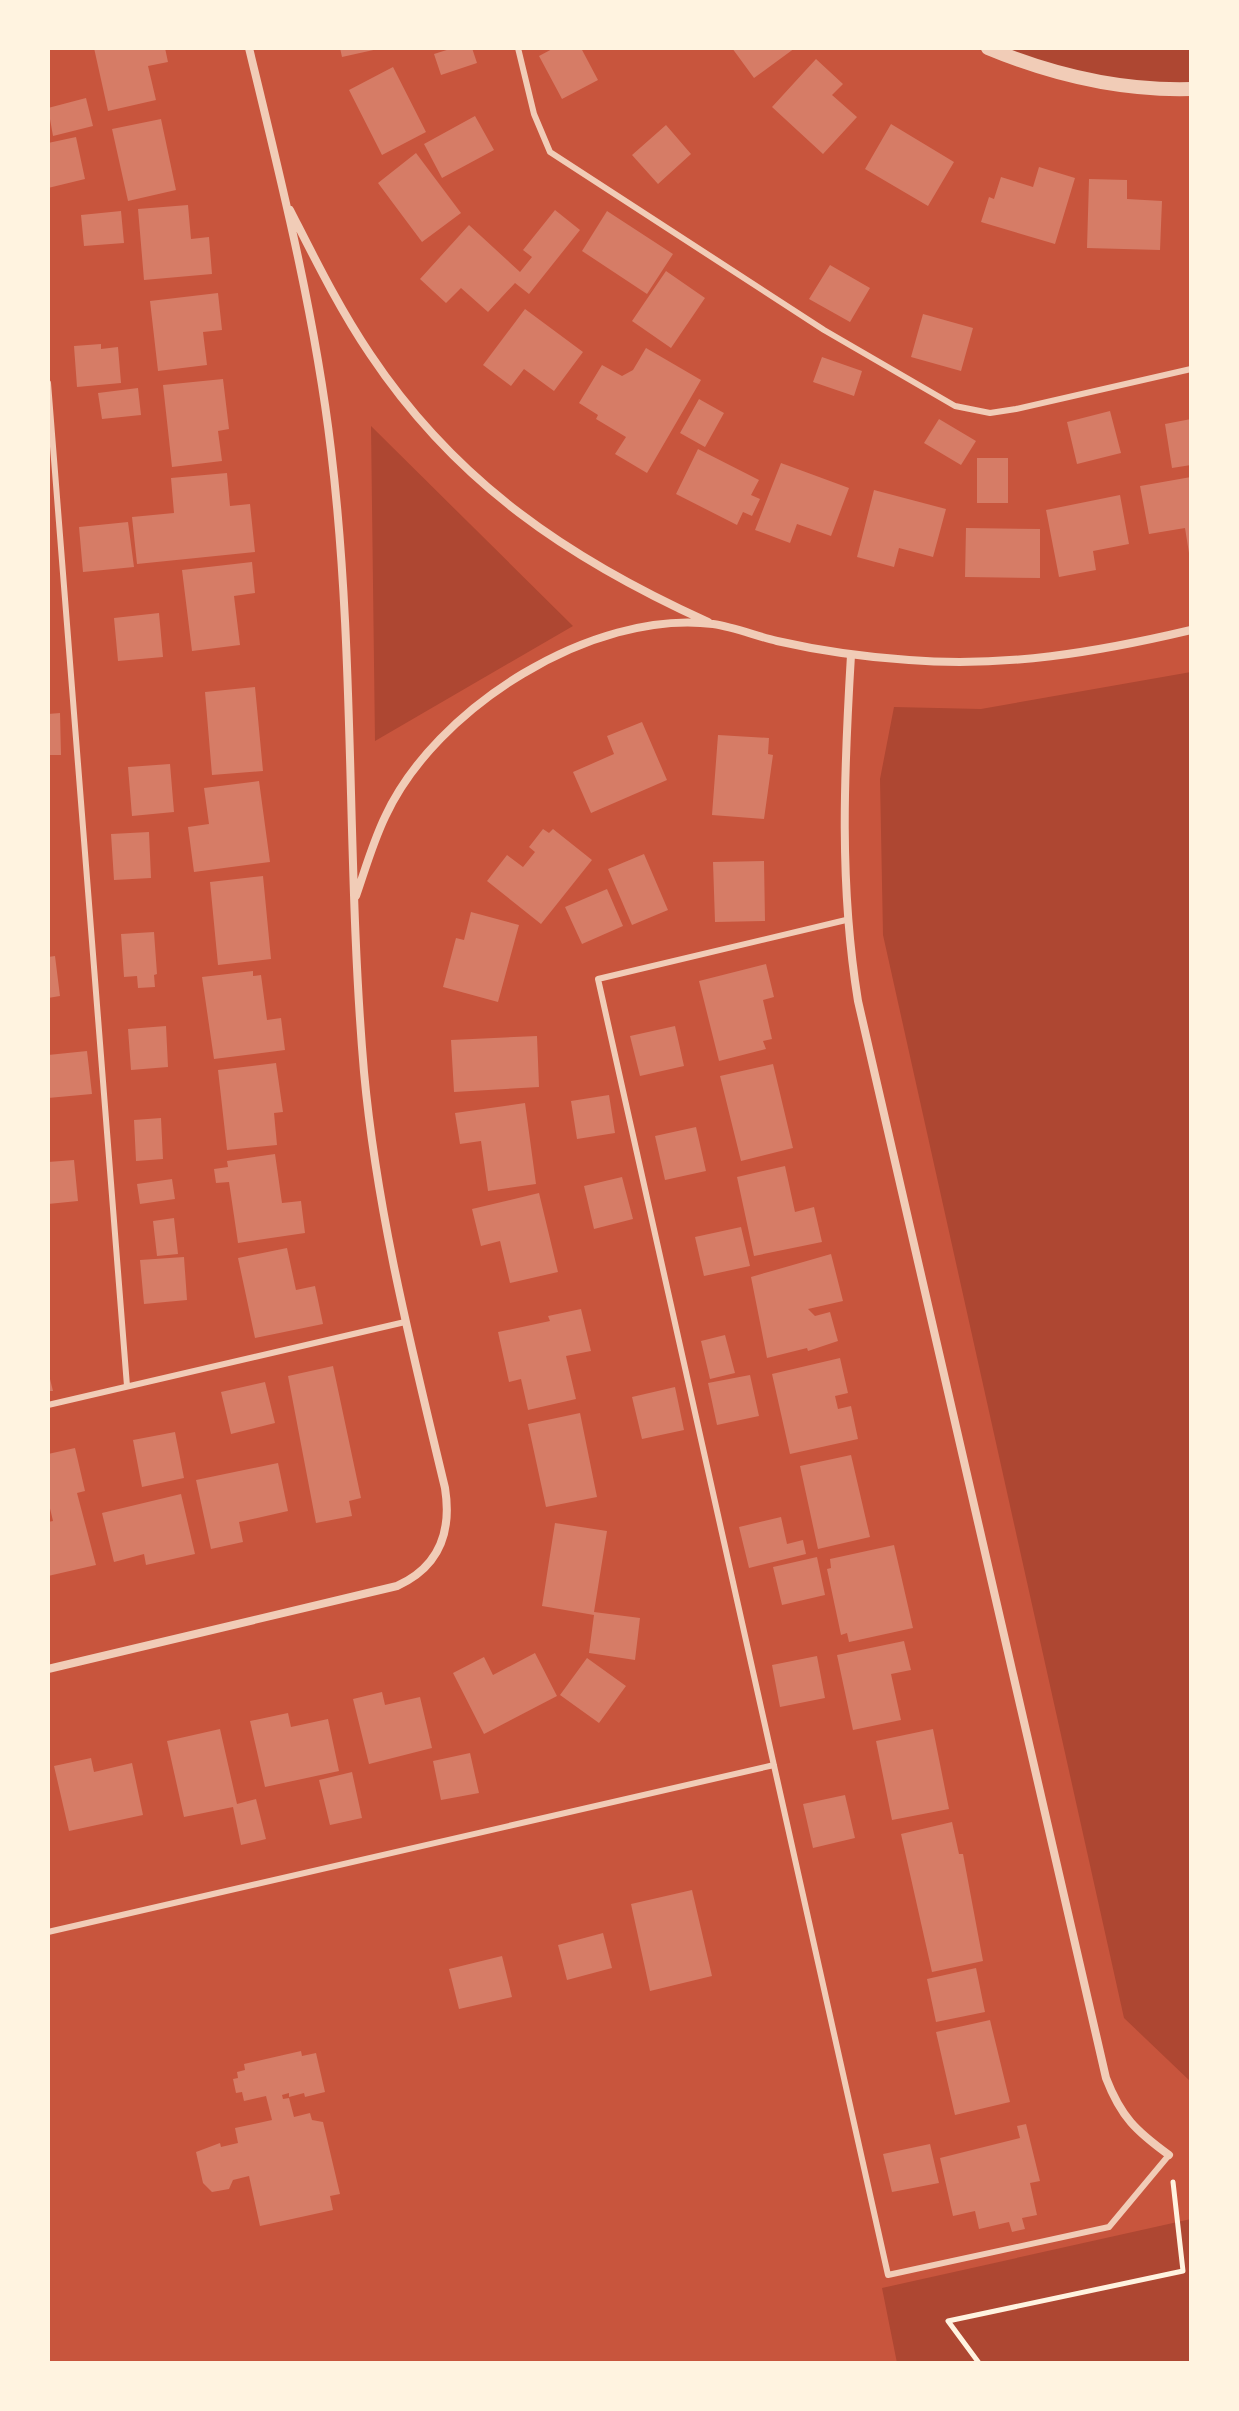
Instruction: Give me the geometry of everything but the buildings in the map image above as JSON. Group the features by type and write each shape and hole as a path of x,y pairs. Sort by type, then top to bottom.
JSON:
{"street":[{"path":"48,1669 397,1586 424,1570 436,1556 447,1526 448,1508 385,1230 370,1130 354,901 337,501 321,389 286,203 249,48"},
{"path":"988,48 1070,78 1164,90 1191,89"},
{"path":"286,203 336,300 371,355 443,446 523,517 562,546 660,600 713,624 851,655 968,662 1091,652 1191,630"},
{"path":"354,901 385,816 399,793 433,746 479,703 531,669 612,635 661,626 713,624"},
{"path":"851,655 843,807 846,920 866,1041 1106,2078 1117,2108 1138,2132 1169,2155"}],"lane":[{"path":"518,48 534,114 550,152 824,330 955,406 990,413 1016,409 1191,369"},
{"path":"48,383 127,1386"},
{"path":"846,920 598,979 888,2275 1109,2227 1169,2155"},
{"path":"48,1405 405,1322"},
{"path":"48,1932 774,1765"}],"path":[{"path":"979,2363 948,2321 1183,2271 1169,2155"}],"shaded area":[{"path":"988,48 1191,48 1191,89 1120,86"},
{"path":"371,426 573,626 375,741"},
{"path":"1191,672 1191,2082 1124,2018 883,935 880,779 894,707 981,709"},
{"path":"1191,2219 1191,2363 897,2363 882,2288"}]}
